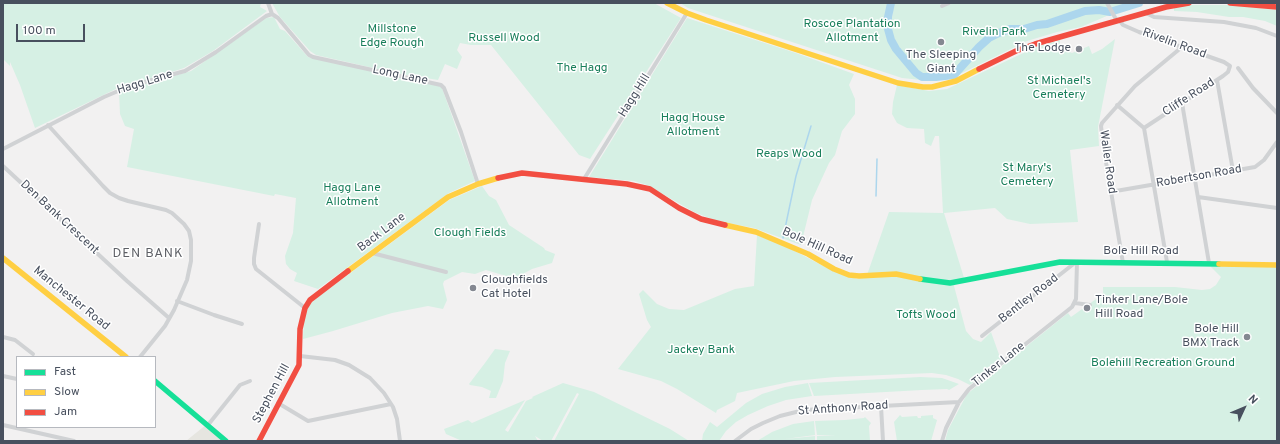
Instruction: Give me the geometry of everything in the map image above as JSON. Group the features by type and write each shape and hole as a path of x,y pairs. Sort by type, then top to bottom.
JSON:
{"street":[{"path":"268,3 272,14"},
{"path":"667,3 687,13 898,83 923,87 932,87 956,81 1016,51 1035,44 1117,19 1189,3"},
{"path":"942,6 949,3"},
{"path":"1230,3 1277,7"},
{"path":"1109,5 1117,19"},
{"name":"Hagg Hill","path":"584,179 687,13"},
{"path":"1146,13 1154,18 1224,22 1256,28 1277,36"},
{"name":"Hagg Lane","path":"3,149 120,90 185,71 216,52 266,16 272,14"},
{"name":"Long Lane","path":"272,14 278,18 309,55 313,57 441,85 444,88 462,135 478,184"},
{"name":"Rivelin Road","path":"1117,19 1127,26 1224,62 1230,66"},
{"name":"Waller Road","path":"1123,263 1110,192 1101,128 1102,123 1135,86 1182,47"},
{"name":"Cliffe Road","path":"1144,128 1228,72 1230,66"},
{"path":"1238,68 1253,88 1277,113"},
{"path":"1216,80 1233,171"},
{"path":"1182,103 1209,263"},
{"path":"1117,106 1144,128 1166,262"},
{"path":"48,125 110,193 128,201 166,210 179,218 189,231 191,240 191,261 188,276 169,318 141,356"},
{"name":"Robertson Road","path":"1110,192 1255,167 1260,165 1277,142"},
{"name":"Den Bank Crescent","path":"3,166 169,318"},
{"name":"Bole Hill Road","path":"478,184 509,175 522,173 626,184 650,189 679,208 702,219 756,232 799,250 834,269 859,276 896,274 928,281 950,283 1054,262 1166,262 1277,265"},
{"name":"Back Lane","path":"305,308 310,300 316,295 448,197 478,184"},
{"path":"1198,197 1277,208"},
{"path":"258,224 254,258 256,269 305,308"},
{"path":"372,253 446,272"},
{"name":"Manchester Road","path":"3,258 125,356"},
{"path":"1077,262 1075,303 1090,305"},
{"name":"Bentley Road","path":"982,336 1077,262"},
{"path":"178,301 242,324"},
{"name":"Tinker Lane","path":"942,441 946,428 959,402 969,389 1067,312 1075,303"},
{"name":"Stephen Hill","path":"259,441 299,365 300,329 305,308"},
{"path":"3,337 15,340 34,354"},
{"path":"300,356 324,358 349,365 365,374 384,393 391,404 397,419 400,441"},
{"path":"3,376 16,379"},
{"path":"208,425 240,385 250,381"},
{"path":"156,382 226,441"},
{"name":"St Anthony Road","path":"735,441 752,428 780,416 795,412 814,409 959,402"},
{"path":"278,404 308,421 391,404"},
{"path":"881,406 883,441"},
{"path":"3,425 16,428"},
{"path":"16,428 74,441"}],"shaded area":[{"path":"207,424 226,441 186,441"}],"green space":[{"path":"3,3 261,3 260,7 267,11 213,51 184,68 120,87 35,128 20,85 10,62 10,66 3,59"},
{"path":"272,3 654,3 681,18 590,159 579,155 491,45 471,45 460,43 457,50 462,57 457,69 445,64 438,80 395,73 316,55 310,51 280,17"},
{"path":"680,3 888,3 886,15 887,32 890,45 893,49 897,44 893,36 891,25 894,3 939,3 943,7 954,3 1145,3 1123,9 1081,27 1027,41 958,75 931,81 902,78 688,8"},
{"path":"1174,5 1231,5 1277,10 1277,26 1265,21 1243,17 1229,17 1197,12 1174,11"},
{"name":"Hagg Lane Allotment","path":"274,17 280,29 285,31 308,57 439,86 442,88 475,181 449,193 318,289 294,281 297,273 290,269 286,264 285,256 293,233 296,198 275,194 274,196 127,167 134,129 125,126 120,114 119,92 191,71 266,18"},
{"path":"687,18 796,53 854,74 849,85 855,99 855,114 842,131 835,155 829,163 812,200 801,245 754,228 717,221 694,212 647,185 634,181 589,177"},
{"path":"1115,39 1098,127 1099,146 1070,150 1078,222 1030,224 1007,219 995,208 944,213 965,281 956,283 954,286 966,331 973,339 981,342 991,332 1001,360 970,385 946,375 932,373 835,377 794,381 737,393 735,401 717,410 716,413 661,381 618,369 651,327 647,320 639,294 643,290 657,304 669,309 684,310 735,289 754,286 757,235 785,246 833,271 857,279 877,275 867,275 889,212 943,213 939,136 935,136 931,146 925,143 924,129 907,128 897,123 892,114 897,85 929,91 947,89 1036,47 1060,40 1060,48 1072,53 1089,46 1092,54 1102,49"},
{"name":"Clough Fields","path":"482,186 489,196 496,200 509,225 545,250 555,254 552,263 532,269 516,279 486,270 475,274 462,272 444,281 443,284 447,300 443,309 428,306 392,313 303,339 304,318 307,309 312,302 449,200"},
{"name":"Bolehill Recreation Ground","path":"1210,266 1277,267 1277,441 945,441 948,430 967,394 1068,313 1071,317 1103,294 1103,287 1175,287 1202,290 1210,289 1216,285 1221,277"},
{"path":"495,349 510,351 505,363 503,381 496,398 489,398 491,391 469,384"},
{"path":"920,377 942,378 959,384 949,390 814,396 809,383"},
{"path":"563,383 594,392 670,429 689,441 554,441 579,394 577,393 551,441 543,441 535,436 538,441 462,441 446,434 444,429 468,420 472,423 525,400 505,430 508,432 526,401"},
{"path":"808,383 812,396 786,400 768,406 736,422 726,431 719,441 702,441 703,434 710,422 717,427 746,403 762,394 785,387"},
{"path":"900,415 902,417 917,416 918,418 921,418 921,416 933,415 933,418 937,420 931,441 897,441 894,422"},
{"path":"865,417 871,423 869,426 870,441 817,441 817,436 836,435 817,435 815,421 845,420"},
{"path":"814,421 815,435 785,439 815,436 815,441 757,441 772,432 793,424"}],"waterway":[{"path":"891,3 888,17 888,29 891,40 896,49 916,73 922,77 954,75 989,38 1010,29 1024,29 1047,24 1085,11 1099,10 1110,12 1139,3"},
{"path":"783,238 796,176 811,126"},
{"path":"876,196 877,159"}],"traffic: fast":[{"path":"920,279 950,283 1060,262 1219,264"},
{"path":"156,382 226,441"}],"traffic: slow":[{"path":"667,3 706,20 898,83 932,87 956,81 979,69"},
{"path":"348,271 448,197 478,184 498,178"},
{"path":"725,225 756,232 808,254 834,269 849,275 859,276 896,274 920,279"},
{"path":"3,258 125,356"},
{"path":"1219,264 1277,265"}],"traffic: jam":[{"path":"979,69 1016,51 1035,44 1166,7 1189,3"},
{"path":"1230,3 1277,7"},
{"path":"498,178 522,173 627,184 650,189 679,208 701,219 725,225"},
{"path":"259,441 299,365 300,329 305,308 310,300 348,271"}],"place":[{"name":"The Sleeping Giant","path":"941,42"},
{"name":"The Lodge","path":"1079,49"},
{"name":"Cloughfields Cat Hotel","path":"473,288"},
{"name":"Tinker Lane/Bole Hill Road","path":"1087,308"},
{"name":"Bole Hill BMX Track","path":"1247,337"}],"district":[{"name":"DEN BANK","path":"148,254"}],"park label":[{"name":"Roscoe Plantation Allotment","path":"852,32"},
{"name":"Rivelin Park","path":"994,33"},
{"name":"Millstone Edge Rough","path":"392,37"},
{"name":"Russell Wood","path":"504,39"},
{"name":"The Hagg","path":"582,69"},
{"name":"St Michael's Cemetery","path":"1059,89"},
{"name":"Hagg House Allotment","path":"693,126"},
{"name":"Reaps Wood","path":"789,155"},
{"name":"St Mary's Cemetery","path":"1027,176"},
{"name":"Tofts Wood","path":"926,316"},
{"name":"Jackey Bank","path":"701,351"}]}
